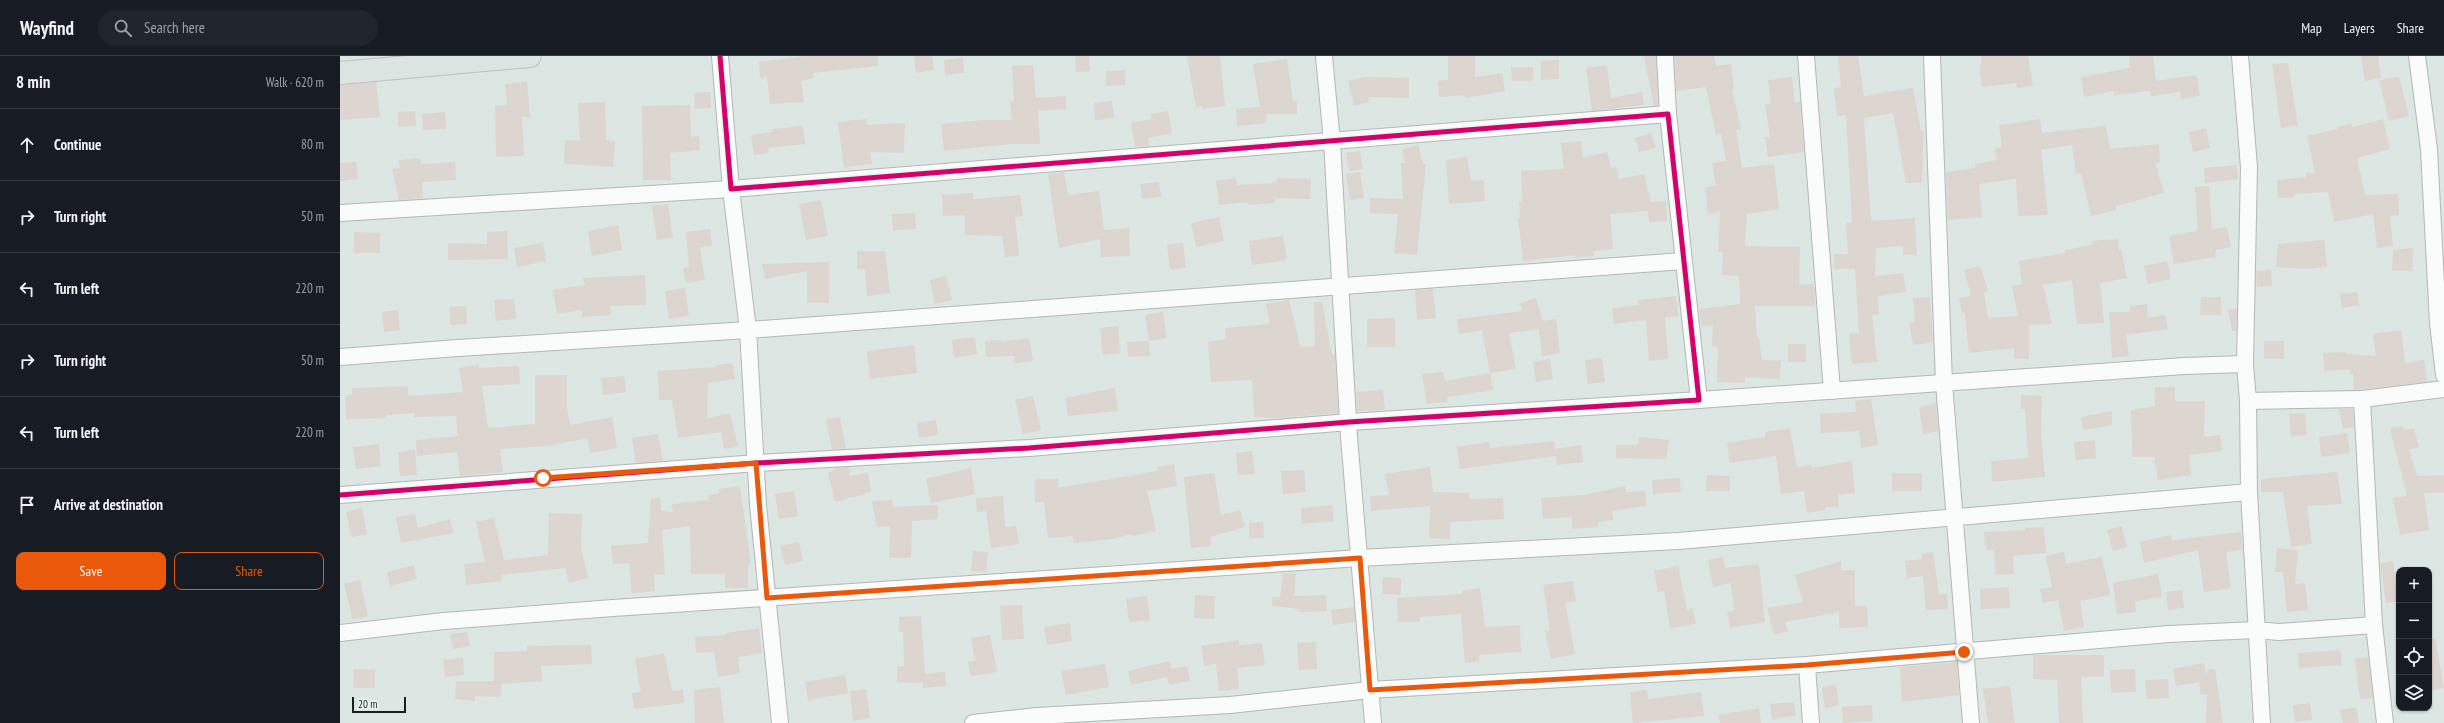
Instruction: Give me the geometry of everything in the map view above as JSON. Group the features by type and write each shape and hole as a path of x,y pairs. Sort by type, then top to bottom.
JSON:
{"main road":[{"path":"340,73 390,62 530,56"}],"street":[{"path":"720,56 731,189 748,330 756,463 767,598 780,723"},
{"path":"1324,56 1332,142 1349,422 1373,723"},
{"path":"1665,56 1668,114 1699,400"},
{"path":"1806,56 1832,391"},
{"path":"1932,56 1944,383 1970,723"},
{"path":"2240,56 2249,167 2245,364 2248,401 2249,492 2262,723"},
{"path":"2417,56 2429,149 2438,323 2444,375"},
{"path":"340,213 731,189 1668,114"},
{"path":"340,357 748,330 1683,261"},
{"path":"340,495 756,463 1029,448 1349,422 1699,400 2184,366 2245,364"},
{"path":"2248,401 2362,399 2444,389"},
{"path":"2362,399 2374,626 2385,723"},
{"path":"340,633 444,621 767,598 1360,558 1678,541 2249,492"},
{"path":"974,723 1036,716 1230,705 1370,690 1807,665 2169,634 2256,630 2279,632 2374,626"},
{"path":"1807,665 1811,723"}],"building":[{"path":"805,56 878,56 878,66 813,73 814,78 801,81 804,102 770,104 767,77 760,78 759,62"},
{"path":"914,56 932,56 934,70 916,73"},
{"path":"1075,56 1089,56 1090,71 1076,72"},
{"path":"1187,56 1220,56 1225,106 1202,109 1202,106 1196,107"},
{"path":"1448,56 1475,56 1475,77 1502,73 1505,91 1465,98 1465,95 1439,97 1438,81 1448,80"},
{"path":"1644,56 1656,56 1658,105 1654,106"},
{"path":"1675,56 1714,56 1716,66 1731,64 1734,89 1732,90 1741,129 1736,130 1742,168 1774,164 1779,209 1747,214 1745,246 1800,247 1799,285 1814,284 1815,306 1755,306 1757,338 1759,338 1762,360 1781,361 1780,379 1745,377 1745,383 1717,382 1718,347 1712,347 1713,325 1702,327 1699,309 1740,304 1739,276 1722,275 1723,252 1718,252 1720,212 1708,214 1705,187 1716,186 1712,163 1726,161 1721,133 1716,135 1706,87 1676,91"},
{"path":"1838,56 1858,56 1864,96 1913,88 1921,131 1924,131 1922,183 1906,183 1893,113 1864,118 1871,221 1915,218 1917,255 1903,255 1903,246 1876,248 1875,276 1903,273 1906,292 1878,296 1879,314 1872,315 1877,362 1852,364 1849,334 1859,333 1855,269 1834,269 1834,254 1848,254 1846,223 1852,222 1846,115 1837,116 1834,88 1841,87"},
{"path":"1981,56 2028,56 2033,86 2017,88 2016,83 1982,87 1979,65 1982,64"},
{"path":"2129,56 2153,56 2156,81 2197,75 2200,96 2181,99 2180,92 2151,96 2150,91 2114,95 2114,91 2084,97 2081,77 2130,68"},
{"path":"2361,56 2378,56 2381,78 2365,81"},
{"path":"963,58 964,73 945,75 944,60"},
{"path":"1287,59 1293,101 1297,101 1297,114 1266,114 1266,123 1237,126 1236,109 1260,107 1253,64"},
{"path":"1559,60 1559,79 1541,80 1541,61"},
{"path":"2288,63 2298,125 2281,128 2272,64"},
{"path":"1033,65 1036,98 1066,96 1066,109 1038,111 1040,144 1010,144 944,151 941,124 983,120 1012,120 1010,102 1014,101 1012,66"},
{"path":"1607,65 1611,98 1642,92 1644,105 1592,111 1586,68"},
{"path":"1511,67 1533,67 1533,81 1512,81"},
{"path":"1125,70 1125,85 1106,86 1106,71"},
{"path":"1366,77 1409,78 1409,98 1368,97 1369,102 1354,106 1348,81"},
{"path":"1792,77 1795,103 1800,101 1804,152 1768,157 1765,137 1770,137 1765,104 1771,104 1768,80"},
{"path":"2399,77 2409,116 2389,121 2379,80"},
{"path":"376,82 380,117 340,120 340,85"},
{"path":"527,82 530,117 522,117 524,156 496,157 495,106 507,105 505,84"},
{"path":"710,92 711,108 695,109 694,93"},
{"path":"1112,101 1114,118 1095,120 1094,103"},
{"path":"605,102 606,140 615,141 613,167 564,164 565,140 580,141 578,103"},
{"path":"690,105 691,137 699,136 700,150 670,153 671,180 643,180 642,106"},
{"path":"415,111 416,126 398,127 398,112"},
{"path":"1168,111 1172,133 1148,138 1149,146 1135,147 1131,123 1152,119 1151,114"},
{"path":"445,112 446,129 423,130 422,114"},
{"path":"866,119 867,125 905,123 904,153 870,152 872,164 844,167 838,122"},
{"path":"2040,119 2042,133 2106,126 2110,149 2159,144 2160,162 2155,163 2164,193 2116,206 2116,210 2091,216 2081,173 2076,174 2072,145 2041,150 2048,215 2018,216 2016,179 2014,179 1979,184 1982,217 1948,220 1946,172 1975,168 1975,164 1997,160 1994,149 2002,147 1999,125"},
{"path":"2383,119 2390,149 2357,158 2365,195 2398,194 2399,215 2390,216 2393,246 2377,248 2373,214 2334,222 2328,192 2294,194 2295,197 2278,198 2277,180 2306,177 2306,173 2315,173 2307,136 2338,129 2337,127 2351,124 2352,127"},
{"path":"803,126 805,144 768,148 769,153 754,155 751,135 772,132 773,129"},
{"path":"2206,128 2210,148 2193,152 2189,132"},
{"path":"1651,133 1656,148 1639,152 1635,138"},
{"path":"1581,141 1583,158 1607,152 1611,168 1616,167 1619,179 1644,174 1651,202 1666,201 1667,221 1649,222 1648,211 1610,214 1613,249 1593,251 1594,256 1575,258 1575,255 1523,261 1518,218 1520,218 1519,202 1522,202 1521,171 1564,169 1561,143"},
{"path":"1418,145 1423,164 1426,164 1417,255 1394,253 1398,214 1370,213 1370,198 1403,199 1401,163 1405,163 1402,149"},
{"path":"1360,151 1363,169 1349,171 1346,153"},
{"path":"1467,157 1471,181 1484,180 1485,201 1449,204 1446,160"},
{"path":"420,158 421,164 455,162 456,180 422,182 423,198 399,200 392,169 400,168 399,160"},
{"path":"356,162 358,179 340,181 340,163"},
{"path":"2236,165 2238,179 2205,183 2204,168"},
{"path":"1064,172 1068,195 1099,191 1104,230 1129,228 1130,256 1101,257 1100,239 1059,248 1048,174"},
{"path":"1360,172 1364,198 1350,200 1346,174"},
{"path":"1236,178 1237,185 1276,183 1277,178 1311,179 1310,199 1274,198 1275,203 1248,205 1248,202 1219,205 1216,181"},
{"path":"1159,182 1161,197 1142,199 1140,184"},
{"path":"2209,186 2212,230 2227,227 2231,247 2216,250 2215,257 2174,264 2169,236 2198,231 2195,187"},
{"path":"973,193 973,199 1020,195 1023,216 1015,217 1019,256 1005,257 1002,236 965,235 965,215 943,216 942,195"},
{"path":"821,200 828,236 806,240 799,204"},
{"path":"668,204 673,238 657,240 652,206"},
{"path":"915,213 916,229 893,230 892,214"},
{"path":"1219,217 1224,241 1196,247 1191,223"},
{"path":"618,225 622,250 592,256 588,231"},
{"path":"710,229 712,246 700,247 705,280 686,283 683,268 689,267 686,232"},
{"path":"507,231 508,259 448,260 448,243 487,244 487,232"},
{"path":"354,232 380,233 380,253 354,253"},
{"path":"1283,236 1287,260 1252,265 1249,241"},
{"path":"2118,239 2119,250 2121,250 2127,278 2100,283 2104,323 2077,324 2072,280 2043,285 2052,324 2029,325 2029,359 2014,359 2014,348 1969,353 1965,313 1962,313 1959,298 1971,296 1964,270 1980,266 1988,291 1984,293 1988,318 2018,316 2012,286 2022,284 2019,261 2065,253 2065,250 2092,245 2092,241"},
{"path":"2324,240 2327,267 2306,269 2276,267 2278,244"},
{"path":"543,243 546,261 517,267 514,248"},
{"path":"1183,243 1186,268 1170,270 1167,245"},
{"path":"2413,248 2412,271 2392,271 2393,250"},
{"path":"857,251 885,251 890,293 867,296 865,269 857,269"},
{"path":"2167,261 2171,279 2148,284 2144,266"},
{"path":"829,262 829,303 807,303 807,271 765,279 762,264"},
{"path":"2271,270 2272,286 2257,287 2256,271"},
{"path":"645,275 646,305 610,306 611,315 582,317 582,310 557,314 553,290 585,285 583,278"},
{"path":"946,276 952,300 935,304 930,280"},
{"path":"685,288 689,316 669,319 665,291"},
{"path":"1433,289 1436,318 1417,320 1415,290"},
{"path":"2357,292 2359,305 2342,308 2340,294"},
{"path":"1676,296 1678,316 1665,317 1668,359 1649,361 1646,320 1614,324 1612,308 1639,305 1638,300"},
{"path":"1930,297 1933,342 1913,345 1909,323 1915,322 1913,298"},
{"path":"2201,297 2221,297 2221,315 2200,315"},
{"path":"1536,298 1543,321 1556,319 1560,353 1542,356 1539,329 1509,333 1516,369 1490,373 1482,330 1459,334 1457,319 1523,311 1520,303"},
{"path":"514,299 516,319 496,321 494,300"},
{"path":"1289,300 1300,347 1315,346 1314,302 1322,302 1332,355 1335,355 1338,413 1279,418 1254,417 1252,380 1211,382 1208,342 1226,339 1225,328 1270,324 1266,304"},
{"path":"2147,304 2148,318 2165,315 2168,329 2126,335 2129,356 2112,358 2109,312 2130,312 2130,306"},
{"path":"466,306 467,324 450,325 450,307"},
{"path":"2237,308 2236,331 2232,331 2228,310"},
{"path":"398,310 400,330 384,332 382,312"},
{"path":"1163,312 1167,338 1149,341 1145,315"},
{"path":"1395,318 1395,347 1367,347 1367,319"},
{"path":"1118,326 1120,353 1103,355 1100,328"},
{"path":"2401,330 2405,363 2424,360 2427,382 2354,390 2353,374 2350,374 2350,369 2324,371 2323,353 2347,352 2347,354 2376,356 2373,334"},
{"path":"975,337 977,354 954,358 952,340"},
{"path":"1029,338 1033,361 1015,363 1014,356 986,357 985,341 1001,340 1001,342"},
{"path":"1149,341 1150,356 1128,357 1127,342"},
{"path":"2264,341 2284,341 2284,359 2264,359"},
{"path":"1788,344 1806,344 1806,362 1788,362"},
{"path":"914,345 917,373 870,379 867,351"},
{"path":"1602,358 1605,382 1588,384 1585,360"},
{"path":"1550,359 1553,379 1536,382 1533,362"},
{"path":"733,363 735,379 708,383 707,419 730,413 738,446 724,449 721,432 678,438 672,400 659,400 658,371 716,367 716,365"},
{"path":"479,365 479,368 519,366 520,384 482,386 488,428 535,424 535,375 567,375 567,408 570,425 612,417 617,448 590,453 587,438 549,446 500,449 503,472 460,476 457,452 417,456 416,440 458,436 456,416 414,417 414,413 386,415 386,418 346,419 345,396 352,395 352,388 408,386 408,396 463,392 459,368"},
{"path":"1443,372 1445,381 1490,373 1493,390 1447,397 1448,402 1427,404 1422,374"},
{"path":"624,376 626,392 603,395 601,378"},
{"path":"2155,387 2175,387 2175,401 2205,401 2204,437 2220,435 2222,451 2189,455 2191,475 2158,480 2154,457 2132,457 2131,410 2155,406"},
{"path":"1115,388 1118,411 1068,416 1065,398"},
{"path":"1383,390 1385,410 1357,411 1356,392"},
{"path":"2021,395 2042,396 2041,433 2045,477 1992,482 1991,461 2028,458 2025,409 2021,409"},
{"path":"1033,396 1041,430 1023,434 1015,400"},
{"path":"1871,399 1878,445 1861,448 1859,431 1821,433 1820,414 1856,412 1855,401"},
{"path":"1936,404 1938,431 1923,434 1919,407"},
{"path":"2339,409 2353,409 2354,427 2343,429"},
{"path":"2112,411 2112,425 2083,430 2081,417"},
{"path":"2305,413 2307,435 2291,436 2289,414"},
{"path":"840,417 846,449 832,449 826,419"},
{"path":"936,420 938,435 919,438 917,423"},
{"path":"2403,426 2404,430 2414,428 2419,447 2409,450 2417,476 2444,475 2444,493 2424,493 2429,530 2400,535 2393,498 2407,496 2390,429"},
{"path":"1790,428 1797,467 1811,465 1812,468 1852,461 1855,493 1838,495 1839,507 1825,507 1825,510 1807,513 1804,491 1781,494 1776,456 1730,463 1727,443 1765,437 1765,432"},
{"path":"2347,433 2350,453 2321,457 2319,437"},
{"path":"658,434 663,461 636,463 632,438"},
{"path":"1639,437 1669,440 1666,459 1616,458 1616,445 1638,445"},
{"path":"2095,440 2096,458 2076,460 2074,442"},
{"path":"1554,441 1555,449 1581,445 1583,462 1557,465 1556,456 1460,469 1457,447 1489,442 1490,448"},
{"path":"379,444 381,466 356,469 353,447"},
{"path":"415,450 417,475 400,476 398,452"},
{"path":"1252,451 1255,474 1238,475 1236,453"},
{"path":"1174,464 1177,486 1147,491 1156,531 1132,536 1131,534 1113,539 1073,543 1073,536 1048,538 1044,502 1035,502 1035,479 1058,479 1058,488 1158,471 1157,467"},
{"path":"849,467 850,476 868,473 871,492 835,502 828,472 835,470 835,468"},
{"path":"1430,467 1433,492 1469,493 1469,499 1503,498 1504,519 1450,522 1450,539 1429,538 1430,506 1371,511 1370,496 1389,495 1385,474"},
{"path":"971,468 975,494 931,503 926,479"},
{"path":"1304,470 1306,492 1283,494 1281,471"},
{"path":"2337,472 2342,504 2307,506 2312,544 2291,547 2283,492 2261,492 2261,479"},
{"path":"1214,473 1221,515 1240,510 1245,527 1210,537 1211,546 1191,548 1184,477"},
{"path":"1892,473 1922,473 1922,491 1892,491"},
{"path":"1707,475 1730,476 1730,491 1706,491"},
{"path":"1680,478 1681,492 1653,494 1652,480"},
{"path":"740,486 751,564 748,564 748,588 725,588 725,574 691,574 690,526 662,530 665,575 654,575 655,591 632,593 629,563 613,564 611,546 648,543 651,498 660,498 661,511 673,512 672,504 709,500 708,495 720,493 719,489"},
{"path":"1625,486 1626,492 1645,491 1646,506 1612,511 1613,520 1598,522 1598,527 1572,529 1572,517 1543,519 1541,498 1584,495"},
{"path":"794,491 798,516 779,519 775,494"},
{"path":"1003,496 1005,527 1016,526 1019,544 991,548 986,511 977,512 976,498"},
{"path":"892,500 893,507 938,505 938,519 912,521 911,558 889,558 890,526 877,527 872,501"},
{"path":"1332,505 1334,521 1302,524 1301,508"},
{"path":"362,508 367,534 352,537 346,512"},
{"path":"549,513 582,514 581,548 588,578 569,583 565,568 501,575 502,581 466,585 464,564 485,562 476,522 494,518 504,560 548,555"},
{"path":"415,514 418,528 450,519 454,533 401,543 396,517"},
{"path":"1263,522 1264,538 1249,538 1249,523"},
{"path":"2122,526 2127,547 2113,551 2107,530"},
{"path":"2044,527 2046,553 2013,556 2014,574 1996,575 1994,550 1986,550 1984,532 2025,530 2025,528"},
{"path":"2241,532 2243,550 2226,552 2231,588 2204,592 2198,550 2144,563 2140,542 2171,535 2172,540"},
{"path":"799,542 803,561 785,565 780,546"},
{"path":"2277,548 2298,550 2295,584 2305,583 2308,610 2287,612 2283,572 2275,572"},
{"path":"973,551 988,552 986,572 971,571"},
{"path":"1933,552 1939,594 1947,594 1948,609 1926,610 1923,576 1907,578 1905,561 1922,559 1922,554"},
{"path":"2064,552 2066,564 2102,557 2110,595 2080,601 2084,627 2064,631 2058,600 2043,603 2040,589 2052,587 2046,556"},
{"path":"1723,557 1725,568 1759,564 1765,622 1730,628 1727,612 1734,611 1731,583 1713,587 1708,560"},
{"path":"1841,561 1841,570 1855,570 1855,606 1867,606 1868,627 1839,628 1839,612 1785,622 1788,631 1774,635 1767,608 1803,602 1795,575"},
{"path":"2393,561 2396,581 2396,601 2386,603 2380,564"},
{"path":"414,565 417,579 390,586 387,572"},
{"path":"1678,566 1687,610 1693,608 1696,624 1670,628 1664,591 1658,592 1654,571"},
{"path":"1283,573 1296,574 1294,596 1326,595 1327,611 1300,612 1300,609 1272,606 1272,597 1280,597"},
{"path":"2158,574 2162,597 2135,601 2136,612 2117,614 2113,583"},
{"path":"1383,577 1401,578 1401,595 1382,594"},
{"path":"360,580 368,616 353,620 344,584"},
{"path":"1573,581 1576,601 1565,603 1575,654 1551,659 1545,631 1550,630 1543,585"},
{"path":"2009,587 2010,608 1981,609 1980,589"},
{"path":"1480,588 1485,627 1520,625 1521,652 1479,655 1479,662 1465,663 1461,614 1420,617 1420,622 1398,622 1397,598 1462,594 1462,591"},
{"path":"2182,590 2184,608 2168,610 2166,592"},
{"path":"1195,595 1215,596 1214,619 1194,618"},
{"path":"1147,596 1150,620 1129,622 1126,599"},
{"path":"1022,605 1024,639 1002,640 1000,606"},
{"path":"1354,607 1355,622 1333,625 1331,610"},
{"path":"921,616 925,674 945,672 946,686 923,688 923,683 897,682 897,666 904,666 903,632 899,632 899,617"},
{"path":"1070,623 1072,641 1047,645 1044,627"},
{"path":"759,628 762,653 738,657 740,673 718,677 714,652 696,653 695,637 726,635 726,633"},
{"path":"467,632 470,646 453,649 450,634"},
{"path":"990,635 997,672 971,676 968,662 975,661 971,638"},
{"path":"2435,638 2444,688 2432,690 2432,639"},
{"path":"1239,640 1239,645 1262,643 1265,665 1237,668 1239,689 1219,691 1216,664 1204,666 1201,646"},
{"path":"1316,642 1317,669 1299,670 1297,643"},
{"path":"591,645 592,664 541,666 542,681 501,684 501,697 475,696 475,701 455,699 456,681 494,681 494,652 527,651 527,646"},
{"path":"2340,650 2342,665 2299,668 2298,653"},
{"path":"664,653 672,691 683,690 684,703 634,709 632,693 641,692 635,659"},
{"path":"2033,655 2104,655 2104,677 2081,677 2083,723 2059,723 2057,680 2033,679"},
{"path":"2368,657 2373,698 2360,699 2355,659"},
{"path":"463,658 464,675 445,677 443,660"},
{"path":"1170,661 1171,669 1187,666 1190,681 1169,685 1167,677 1131,685 1128,671"},
{"path":"1957,662 1959,695 1902,702 1900,667"},
{"path":"2204,663 2206,676 2208,669 2215,669 2223,723 2206,723 2207,694 2201,695 2199,682 2176,686 2173,669"},
{"path":"1105,664 1109,687 1066,695 1061,671"},
{"path":"354,669 375,670 375,688 353,688"},
{"path":"2135,669 2136,692 2111,693 2110,670"},
{"path":"845,675 848,693 808,700 805,682"},
{"path":"2168,679 2169,698 2147,699 2145,680"},
{"path":"1836,685 1839,705 1825,708 1822,687"},
{"path":"2010,686 2015,723 1988,723 1983,689"},
{"path":"720,687 724,723 695,723 694,690"},
{"path":"866,689 870,718 853,721 850,691"},
{"path":"1647,690 1648,699 1701,692 1704,716 1633,723 1630,692"},
{"path":"1794,702 1796,716 1772,719 1770,704"},
{"path":"2310,703 2312,720 2295,722 2293,705"},
{"path":"1872,705 1873,721 1843,723 1842,707"},
{"path":"2356,707 2359,723 2343,723 2340,710"},
{"path":"1759,708 1761,723 1720,723 1719,715"}],"cycle path":[{"path":"340,495 757,463 1029,448 1349,422 1699,400 1668,114 731,189 720,56"}],"route":[{"path":"543,478 756,463 758,505 767,598 1360,558 1370,690 1807,665 1964,652"}]}
